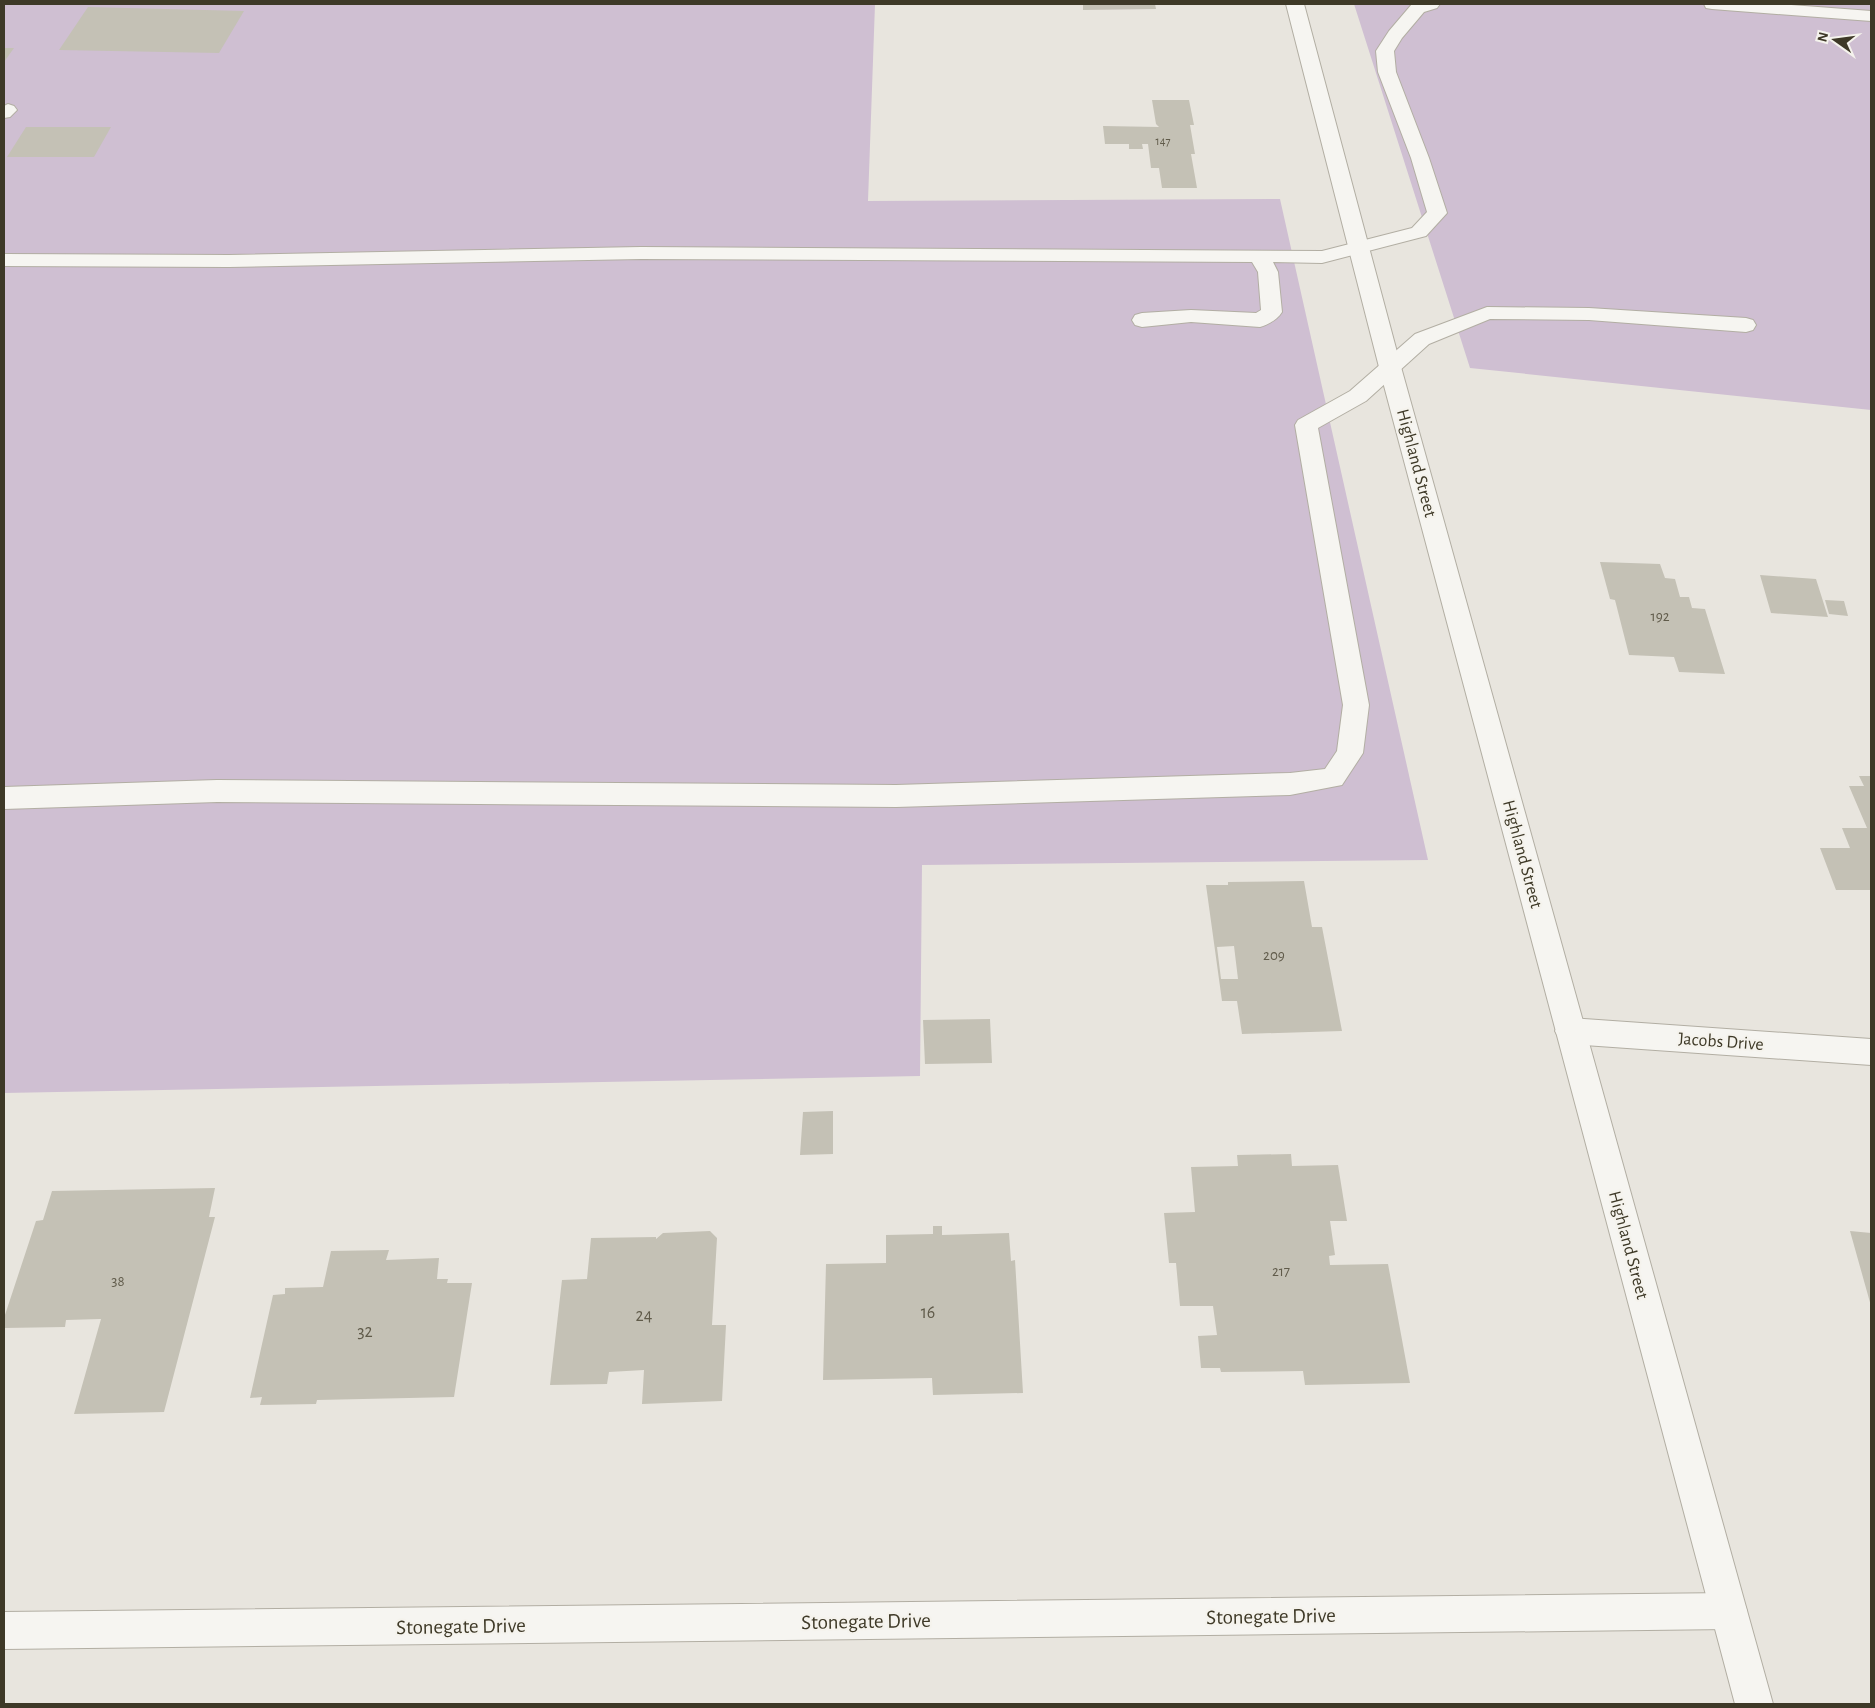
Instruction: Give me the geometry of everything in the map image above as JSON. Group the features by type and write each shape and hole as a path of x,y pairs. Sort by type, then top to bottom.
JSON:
{"street":[{"name":"Highland Street","path":"1294,4 1390,367 1754,1704"},
{"path":"4,260 229,261 670,253 883,252 1322,257 1419,232 1437,213 1420,158 1387,72 1385,51 1395,35 1418,8 1431,4"},
{"path":"1712,4 1871,16"},
{"path":"1142,320 1191,316 1260,320 1272,312 1268,272 1259,256"},
{"path":"4,798 217,791 896,796 1290,784 1333,778 1350,752 1356,705 1306,425 1358,396 1422,339 1487,313 1589,314 1746,325"},
{"name":"Jacobs Drive","path":"1570,1031 1871,1052"},
{"name":"Stonegate Drive","path":"4,1631 1729,1611"}],"shaded area":[{"path":"4,4 875,4 868,201 1280,199 1428,860 922,865 920,1076 4,1093"},
{"path":"1354,4 1871,4 1871,410 1470,368"}],"building":[{"path":"1083,4 1155,4 1156,9 1083,10"},
{"path":"88,7 244,11 219,53 59,50"},
{"path":"4,48 14,48 4,62"},
{"path":"1152,100 1189,100 1194,125 1190,125 1195,154 1191,154 1197,188 1162,188 1159,168 1151,168 1148,144 1142,144 1143,149 1129,149 1129,144 1105,144 1103,126 1159,127 1156,124"},
{"path":"26,127 111,127 94,157 7,157"},
{"path":"1600,562 1660,564 1665,578 1675,579 1680,597 1689,597 1692,608 1705,609 1725,674 1679,672 1674,657 1629,655 1615,600 1610,599"},
{"path":"1760,575 1816,579 1828,617 1771,613"},
{"path":"1825,600 1844,601 1848,616 1829,614"},
{"path":"1859,776 1871,776 1871,890 1836,890 1820,848 1850,848 1842,828 1867,828 1849,786 1864,786"},
{"path":"1304,881 1312,927 1322,927 1342,1031 1242,1034 1237,1001 1222,1001 1206,885 1228,885 1228,882","holes":["1234,946 1238,979 1221,979 1217,947"]},
{"path":"990,1019 992,1063 925,1064 923,1020"},
{"path":"833,1111 833,1154 800,1155 803,1112"},
{"path":"1291,1154 1292,1166 1338,1165 1347,1221 1330,1221 1335,1255 1329,1256 1330,1265 1388,1264 1410,1383 1305,1385 1303,1371 1221,1372 1220,1368 1201,1368 1198,1336 1217,1335 1213,1306 1180,1306 1176,1263 1169,1263 1164,1213 1195,1212 1191,1167 1238,1166 1237,1155"},
{"path":"215,1188 209,1217 215,1217 164,1412 74,1414 101,1319 66,1320 65,1327 4,1328 4,1318 36,1221 43,1220 52,1191"},
{"path":"933,1226 942,1226 942,1235 1009,1233 1011,1261 1015,1260 1023,1393 933,1395 932,1378 823,1380 826,1264 886,1263 886,1235 933,1234"},
{"path":"710,1231 717,1238 712,1325 726,1325 722,1401 642,1404 644,1370 609,1372 607,1384 550,1385 562,1280 587,1279 591,1238 656,1237 656,1239 663,1233"},
{"path":"1850,1231 1871,1233 1871,1306"},
{"path":"389,1250 386,1260 439,1258 437,1279 448,1279 447,1283 472,1283 454,1397 317,1400 316,1404 260,1405 262,1397 250,1398 273,1295 285,1294 285,1288 323,1287 331,1251"}]}
